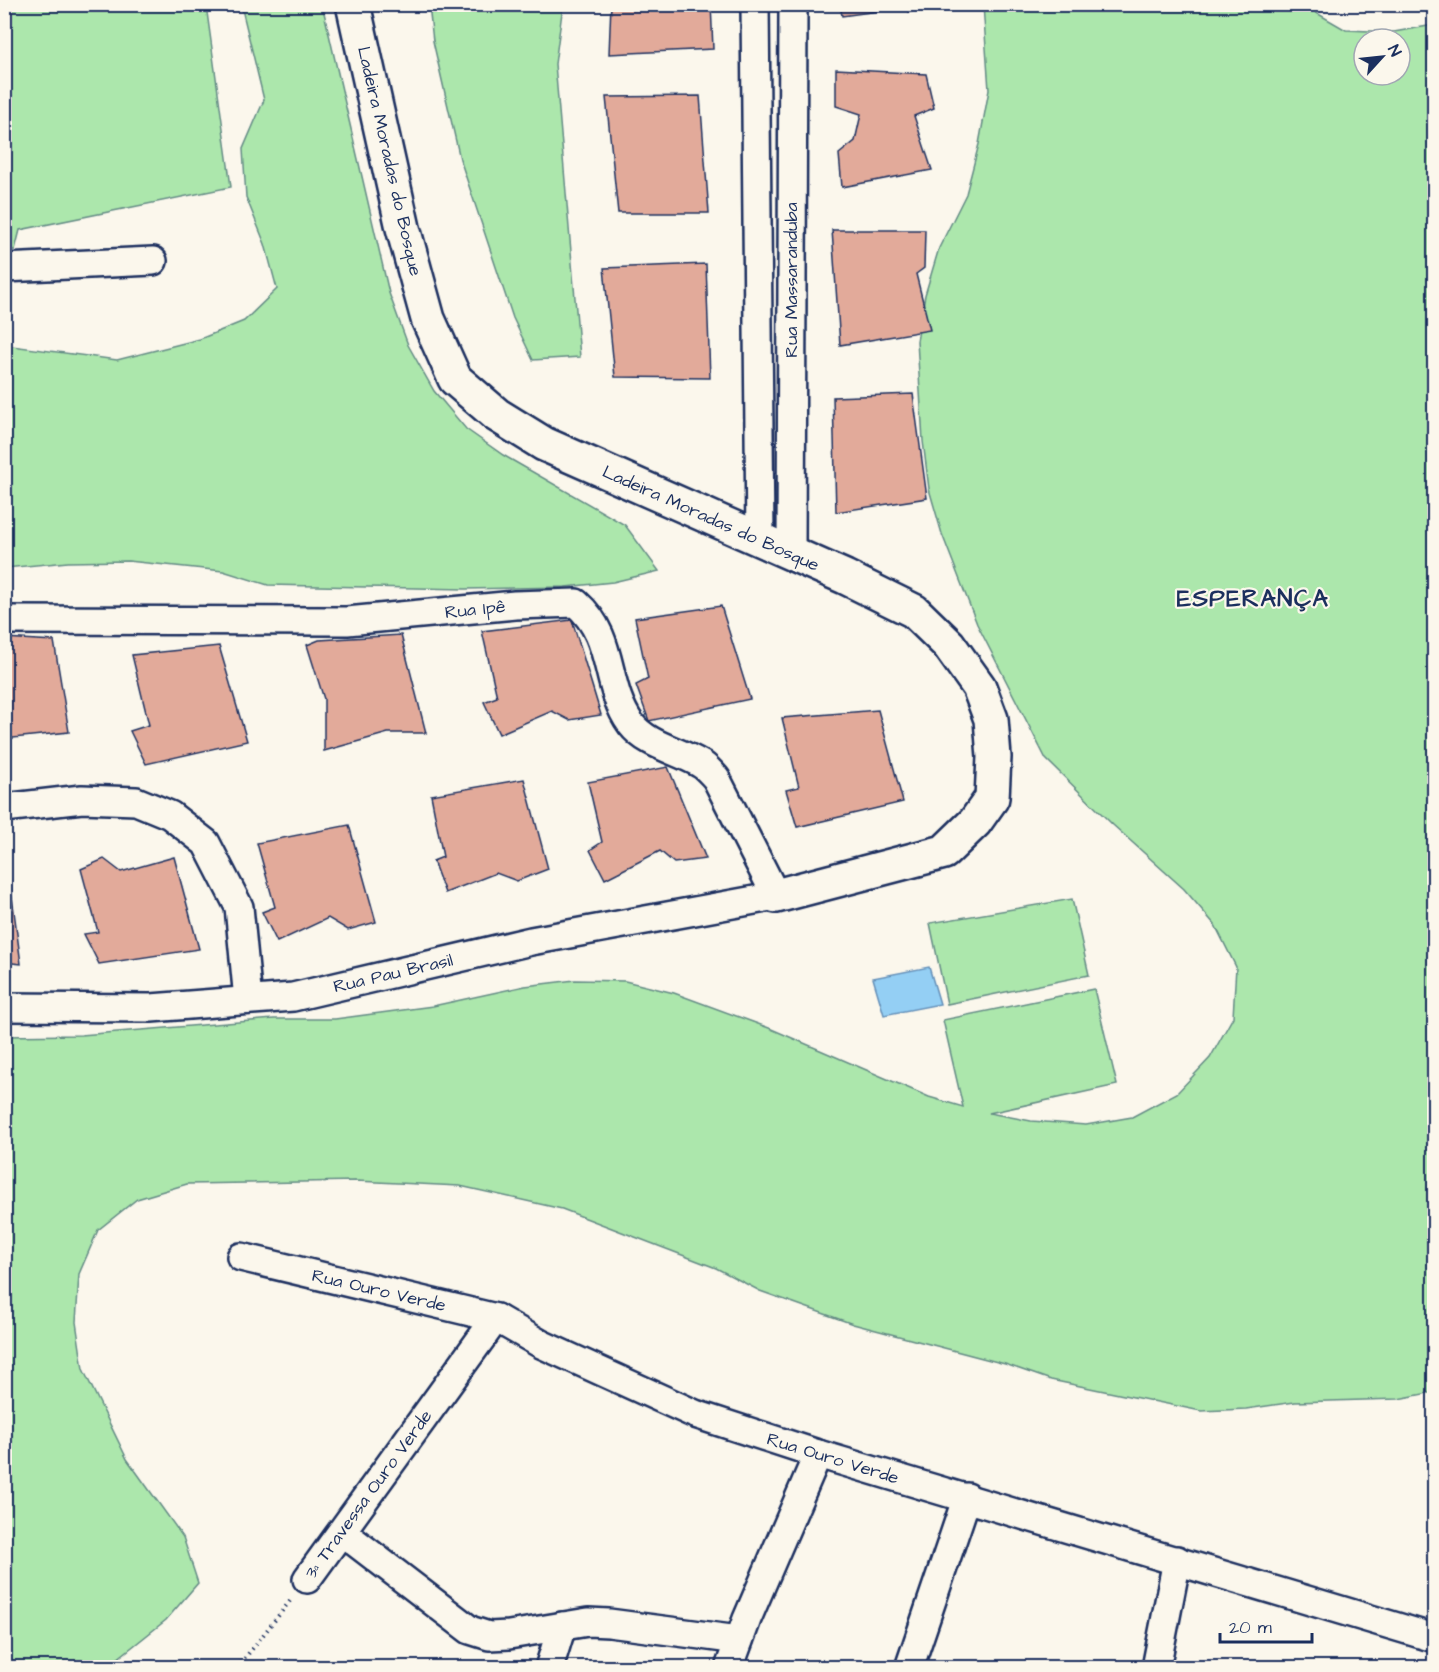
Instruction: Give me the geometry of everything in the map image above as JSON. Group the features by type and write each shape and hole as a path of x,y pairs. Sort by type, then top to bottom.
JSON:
{"street":[{"name":"Ladeira Moradas do Bosque","path":"353,4 403,228 428,319 455,379 496,415 544,444 845,577 914,611 950,645 979,687 991,718 994,767 992,798 975,822 944,852 776,896"},
{"name":"Rua Massaranduba","path":"755,4 760,540"},
{"name":"Rua Massaranduba","path":"791,555 793,4"},
{"path":"755,72 793,72"},
{"path":"757,248 791,249"},
{"path":"4,268 153,261"},
{"name":"Rua Ipê","path":"4,620 347,621 515,605 576,603 589,614 600,631 619,699 632,724 652,742 702,764 716,778 776,896"},
{"path":"4,808 82,799 136,801 170,815 206,843 239,907 248,1000"},
{"name":"Rua Pau Brasil","path":"4,1007 151,1008 293,997 531,941 776,896"},
{"name":"Rua Ouro Verde","path":"241,1257 496,1318 541,1344 695,1414 818,1454 1434,1638"},
{"name":"3ª Travessa Ouro Verde","path":"307,1579 496,1318"},
{"path":"729,1668 818,1454"},
{"path":"909,1668 967,1497"},
{"path":"342,1532 470,1630 489,1636 588,1622 739,1640"},
{"path":"1156,1668 1177,1560"},
{"path":"549,1668 562,1626"}],"path":[{"name":"3ª Travessa Ouro Verde","path":"237,1668 307,1579"}],"green space":[{"path":"322,4 389,293 408,345 434,391 466,429 503,455 625,525 659,571 613,582 565,587 465,589 268,585 223,571 128,561 68,562 5,568 5,345 117,360 200,339 244,321 277,289 265,244 246,197 243,149 264,100 241,5"},
{"path":"1301,4 1346,30 1352,30 1352,87 1412,87 1412,29 1434,25 1434,1392 1398,1399 1295,1402 1246,1409 1201,1411 1051,1380 1005,1364 853,1324 760,1291 716,1268 562,1209 460,1186 356,1181 187,1184 137,1199 98,1230 79,1274 76,1322 83,1369 127,1459 183,1537 198,1583 166,1620 107,1667 5,1667 4,1036 81,1035 274,1019 335,1019 433,1006 525,986 575,980 625,981 674,993 769,1028 929,1097 963,1107 943,1020 1094,989 1117,1085 989,1113 1031,1121 1086,1125 1132,1117 1177,1093 1210,1058 1233,1017 1236,967 1215,925 1184,889 1113,825 1046,759 977,624 942,534 929,489 923,441 917,341 925,295 939,248 966,194 979,144 989,90 983,5"},
{"path":"15,5 206,5 231,187 20,230 15,250 5,250 4,7"},
{"path":"429,5 563,5 555,64 580,357 533,360 513,318 460,159 433,41"},
{"path":"1072,899 1089,975 947,1004 930,923"}],"water":[{"path":"929,967 940,1004 884,1015 873,978"}],"building":[{"path":"611,4 711,4 713,49 609,54"},
{"path":"840,4 884,4 878,11 842,16"},
{"path":"907,4 934,4 934,8 909,12"},
{"path":"836,69 926,74 934,108 914,116 932,170 842,187 839,154 855,141 861,114 836,106"},
{"path":"700,96 709,213 618,213 606,97"},
{"path":"832,230 925,230 924,268 916,274 930,330 840,345"},
{"path":"706,264 710,378 615,377 604,268"},
{"path":"913,394 927,498 836,512 833,397"},
{"path":"721,606 750,699 649,721 636,685 648,679 635,618"},
{"path":"572,620 601,715 569,720 552,711 499,734 484,702 497,697 482,631"},
{"path":"401,635 426,733 388,733 324,751 324,699 307,645 319,640"},
{"path":"4,638 54,641 69,732 4,739"},
{"path":"219,646 247,741 146,764 130,731 149,725 132,655"},
{"path":"878,710 903,802 797,827 786,790 799,787 782,718"},
{"path":"668,767 706,859 674,863 660,851 605,879 590,850 602,842 588,782"},
{"path":"524,779 548,869 517,881 496,873 445,893 433,861 443,857 431,795"},
{"path":"349,825 376,922 348,930 328,918 277,942 262,912 275,907 257,843"},
{"path":"174,857 199,949 99,964 84,934 98,932 81,869 104,859 121,872"},
{"path":"4,859 7,859 21,964 4,962"}],"district":[{"name":"ESPERANÇA","path":"1253,598"}]}
